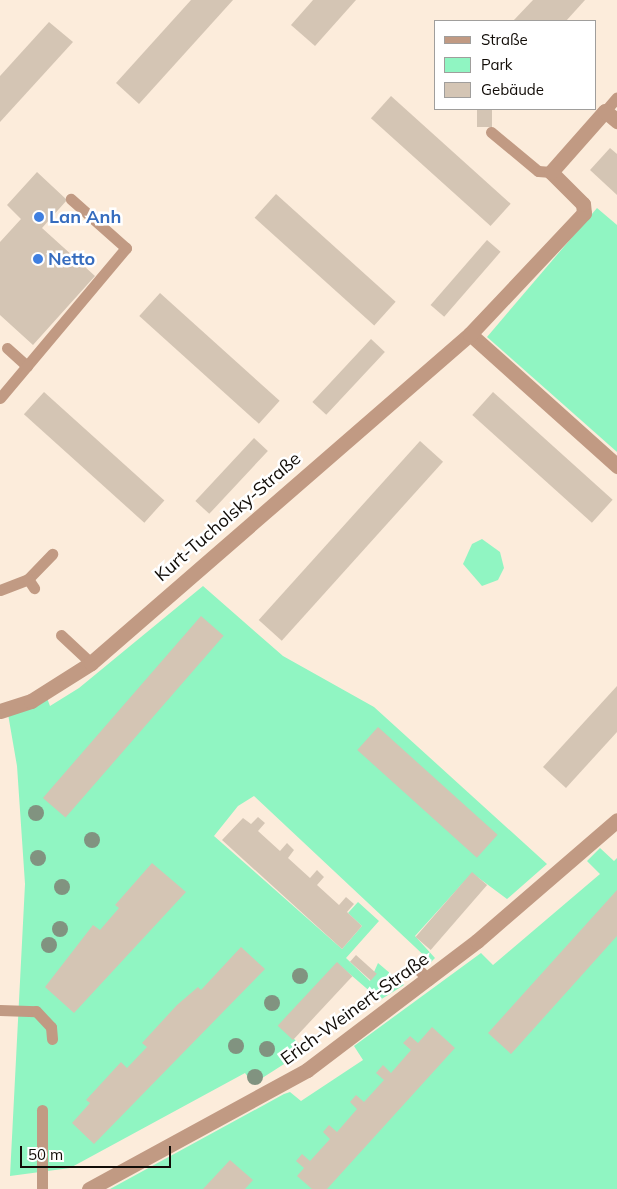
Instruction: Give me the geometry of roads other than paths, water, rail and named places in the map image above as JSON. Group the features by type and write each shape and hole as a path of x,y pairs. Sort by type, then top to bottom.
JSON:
{"street":[{"path":"551,172 605,111 617,121"},
{"name":"Kurt-Tucholsky-Straße","path":"0,711 31,701 91,663 470,334 584,213 583,204 551,172"},
{"path":"470,334 617,466"},
{"name":"Erich-Weinert-Straße","path":"89,1189 307,1070 617,820"}],"lane":[{"path":"605,111 617,98"},
{"path":"491,132 538,171 551,172"},
{"path":"0,398 126,248 71,199"},
{"path":"7,348 27,366"},
{"path":"0,590 31,583 52,554"},
{"path":"61,635 91,663"},
{"path":"0,1010 36,1011 48,1022 52,1040"},
{"path":"42,1110 42,1189"}],"place":[{"name":"Lan Anh","path":"39,217"},
{"name":"Netto","path":"38,259"}]}
